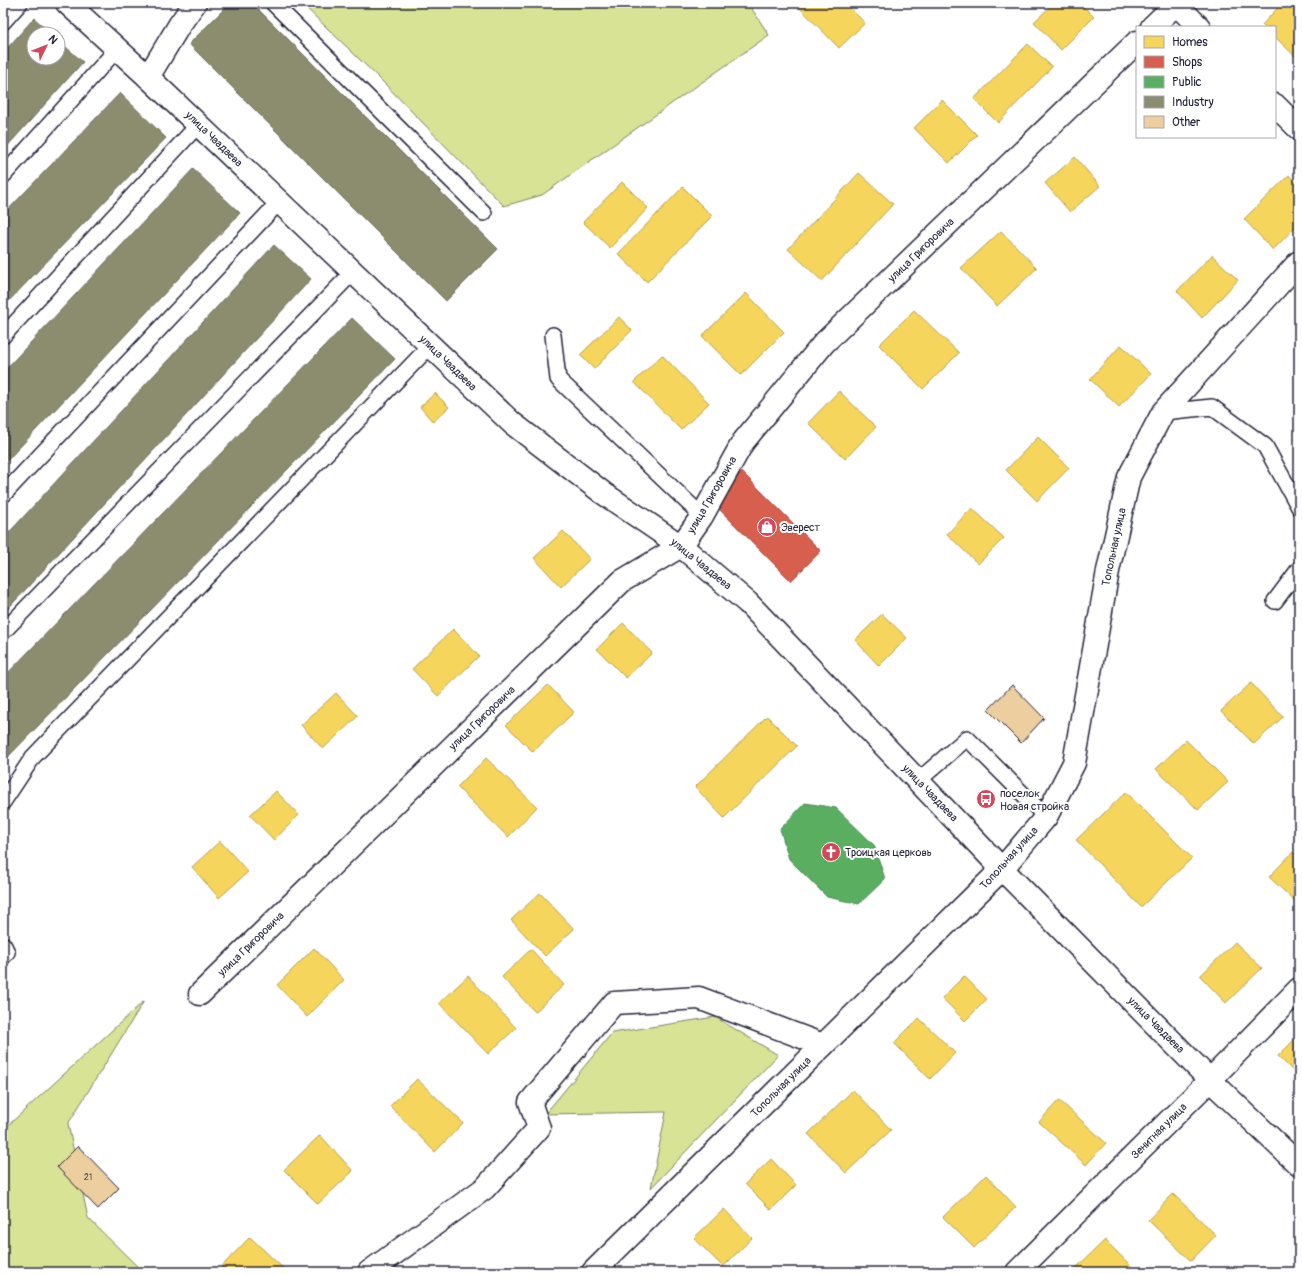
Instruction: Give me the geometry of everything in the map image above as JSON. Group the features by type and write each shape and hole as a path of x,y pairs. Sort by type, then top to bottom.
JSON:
{"street":[{"name":"улица Чаадаева","path":"67,3 148,77 512,423 603,493 681,546 748,603 919,780 1002,869 1210,1080 1299,1165"},
{"path":"148,77 180,24 195,3"},
{"path":"1153,26 1176,4 1198,26"},
{"name":"улица Григоровича","path":"200,994 622,581 681,546 702,516 743,442 824,343 1136,43"},
{"path":"1276,106 1299,129"},
{"name":"Топольная улица","path":"593,1272 1002,869 1046,817 1074,763 1108,571 1129,477 1163,412 1299,262"},
{"name":"Зенитная улица","path":"1017,1272 1299,989"},
{"path":"369,1272 485,1188 539,1128 530,1102 614,1003 699,998 824,1045"}],"lane":[{"path":"3,22 20,3"},
{"path":"273,3 484,213"},
{"path":"3,176 117,49"},
{"path":"3,336 198,125"},
{"path":"3,495 279,202"},
{"path":"3,632 353,272"},
{"path":"553,335 558,379 702,516"},
{"path":"3,802 33,757 430,346"},
{"path":"1163,412 1212,407 1265,446 1299,507"},
{"path":"1275,601 1299,569"},
{"path":"919,780 967,738 1046,817"},
{"path":"3,944 7,952 3,957"}],"green space":[{"path":"301,3 748,3 769,35 542,195 504,206 380,79"},
{"path":"144,1001 68,1124 88,1218 143,1272 3,1272 3,1130"},
{"path":"715,1017 778,1055 651,1188 666,1112 545,1114 612,1033"}],"building: Homes":[{"path":"805,3 845,3 865,23 839,48 800,8"},
{"path":"1054,3 1080,3 1094,17 1061,50 1034,22"},
{"path":"1282,3 1299,3 1299,60 1276,38 1276,26 1262,25"},
{"path":"1028,44 1052,67 998,123 974,99"},
{"path":"942,100 977,135 949,163 914,128"},
{"path":"1075,157 1100,186 1070,212 1045,183"},
{"path":"859,173 893,204 822,281 788,249"},
{"path":"1289,175 1299,186 1299,223 1273,250 1244,219"},
{"path":"622,182 648,208 610,248 583,222"},
{"path":"683,187 712,216 647,282 618,254"},
{"path":"1001,231 1037,268 997,306 961,268"},
{"path":"1212,255 1238,280 1202,318 1177,291"},
{"path":"746,293 784,332 741,375 702,336"},
{"path":"914,310 959,353 923,389 879,345"},
{"path":"619,317 632,330 594,369 580,355"},
{"path":"1121,345 1151,374 1119,407 1090,379"},
{"path":"662,355 709,403 681,430 634,382"},
{"path":"839,391 876,427 845,459 808,423"},
{"path":"435,393 449,407 433,422 420,407"},
{"path":"1038,437 1069,468 1037,501 1006,470"},
{"path":"972,508 1004,538 978,564 947,534"},
{"path":"563,531 590,559 561,587 534,558"},
{"path":"882,614 907,638 879,666 855,640"},
{"path":"623,623 652,653 626,678 597,649"},
{"path":"453,629 479,656 438,696 412,669"},
{"path":"1251,683 1283,717 1254,744 1221,711"},
{"path":"548,685 574,712 533,752 506,725"},
{"path":"336,693 358,716 323,749 301,725"},
{"path":"767,716 797,746 724,818 695,787"},
{"path":"1186,740 1228,782 1198,810 1156,769"},
{"path":"486,758 537,807 508,837 457,787"},
{"path":"276,791 299,815 274,840 250,815"},
{"path":"1126,792 1192,858 1141,907 1076,840"},
{"path":"220,841 248,872 219,898 192,867"},
{"path":"1293,852 1299,858 1299,905 1269,877"},
{"path":"540,893 574,929 545,956 511,920"},
{"path":"1235,942 1262,968 1226,1003 1200,976"},
{"path":"314,948 344,980 307,1017 277,985"},
{"path":"531,949 564,985 535,1012 502,977"},
{"path":"468,976 516,1028 488,1054 439,1003"},
{"path":"964,976 987,999 965,1021 942,998"},
{"path":"919,1018 955,1053 930,1079 894,1043"},
{"path":"1299,1035 1299,1077 1278,1056"},
{"path":"417,1079 463,1123 435,1152 390,1106"},
{"path":"853,1090 891,1130 846,1173 808,1134"},
{"path":"1059,1100 1106,1143 1086,1165 1039,1122"},
{"path":"320,1135 353,1171 318,1204 284,1170"},
{"path":"771,1159 796,1185 771,1210 745,1184"},
{"path":"986,1175 1016,1207 974,1248 943,1217"},
{"path":"1173,1194 1216,1235 1191,1261 1148,1220"},
{"path":"724,1209 752,1238 723,1267 694,1238"},
{"path":"250,1237 285,1270 283,1272 226,1272 221,1267"},
{"path":"1105,1240 1137,1272 1080,1272 1076,1268"}],"building: Shops":[{"name":"Эверест","path":"742,472 821,551 791,581 712,502"}],"building: Public":[{"name":"Троицкая церковь","path":"805,803 836,808 874,845 885,879 859,904 827,897 789,859 780,829"}],"building: Industry":[{"path":"230,3 252,3 498,249 446,301 189,44"},
{"path":"34,18 43,26 27,26"},
{"path":"26,27 26,66 66,66 66,47 83,62 3,151 3,53"},
{"path":"120,93 166,138 3,307 3,215"},
{"path":"193,169 240,213 3,465 3,372"},
{"path":"274,245 311,279 3,614 3,539"},
{"path":"352,318 395,359 3,762 3,678"}],"building: Other":[{"path":"1012,685 1044,718 1021,743 988,710"},
{"path":"78,1146 119,1188 98,1209 57,1167"}],"place":[{"name":"Эверест","path":"767,527"},
{"name":"поселок Новая стройка","path":"986,799"},
{"name":"Троицкая церковь","path":"831,852"}]}
